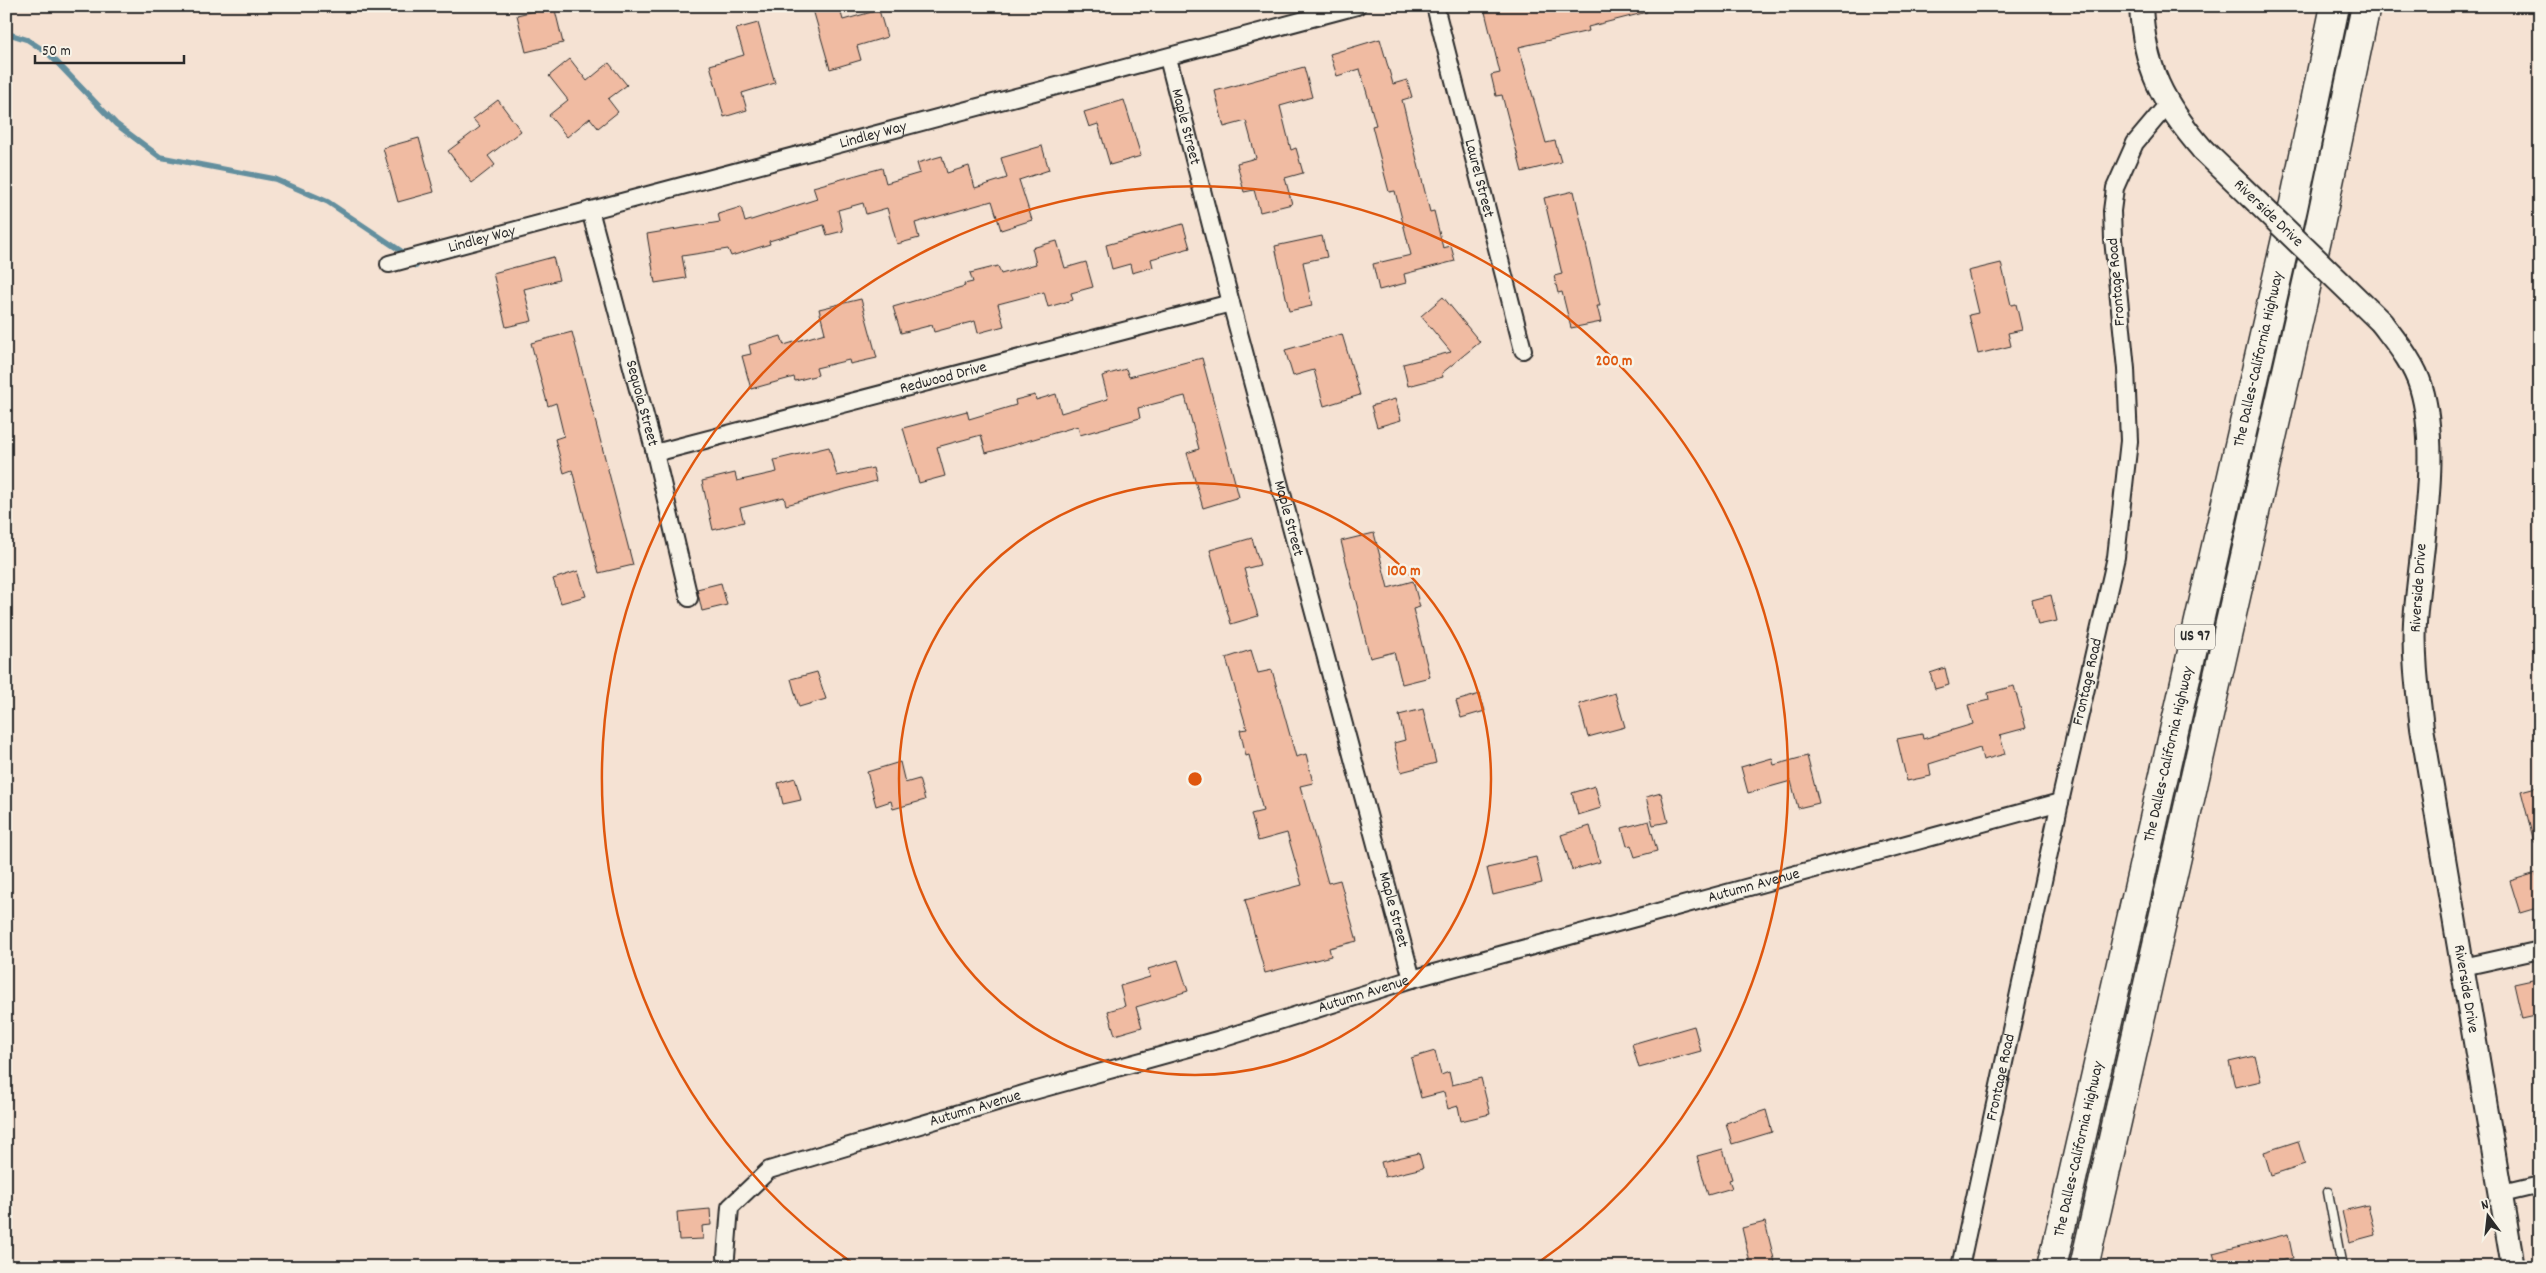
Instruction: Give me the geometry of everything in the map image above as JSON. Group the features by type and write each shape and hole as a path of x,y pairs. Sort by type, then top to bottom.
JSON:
{"highway":[{"name":"The Dalles-California Highway","path":"2052,1267 2293,208 2336,6"},
{"name":"The Dalles-California Highway","path":"2084,1267 2317,240 2366,6"}],"street":[{"name":"Lindley Way","path":"389,264 1168,58 1357,6"},
{"name":"Laurel Street","path":"1435,6 1523,350"},
{"name":"Riverside Drive","path":"2141,6 2146,48 2154,77 2167,105 2203,150 2381,322 2403,352 2421,386 2428,420 2430,464 2415,625 2416,676 2422,728 2513,1267"},
{"name":"Maple Street","path":"1168,58 1231,303 1412,980"},
{"name":"Frontage Road","path":"1960,1267 2060,802 2116,557 2129,442 2126,369 2113,239 2112,211 2115,188 2135,143 2167,105"},
{"name":"Sequoia Street","path":"590,210 655,453 689,598"},
{"name":"Redwood Drive","path":"655,453 1231,303"},
{"name":"Autumn Avenue","path":"726,1256 730,1207 769,1170 1030,1092 1221,1039 1412,980 2060,802"},
{"path":"2463,967 2540,950"},
{"path":"2502,1194 2540,1185"}],"lane":[{"path":"2328,1192 2342,1267"}],"building":[{"path":"554,6 563,43 526,52 517,15"},
{"path":"812,6 839,6 843,20 879,10 887,37 857,46 861,60 830,69"},
{"path":"1507,6 1646,6 1647,12 1588,27 1589,31 1519,47 1546,143 1555,141 1561,162 1522,172 1502,95 1496,96 1491,75 1500,73 1485,12"},
{"path":"758,23 775,83 742,93 747,110 724,117 710,65 744,55 736,29"},
{"path":"1380,39 1393,84 1407,80 1412,97 1402,100 1430,212 1434,211 1443,248 1451,246 1455,261 1404,274 1406,283 1379,290 1373,264 1411,255 1395,191 1389,192 1372,126 1376,125 1360,69 1337,76 1330,54"},
{"path":"570,59 587,81 609,63 627,85 608,99 618,112 598,128 590,118 567,137 549,115 568,100 549,76"},
{"path":"1304,67 1312,97 1280,106 1291,150 1296,148 1303,173 1285,178 1292,204 1260,212 1254,190 1244,192 1237,163 1256,158 1246,121 1224,127 1215,91"},
{"path":"498,100 521,131 488,156 495,165 472,183 448,151 480,127 473,119"},
{"path":"1124,100 1141,156 1110,165 1098,124 1089,127 1084,112"},
{"path":"419,138 434,192 398,202 383,148"},
{"path":"1042,146 1049,170 1019,180 1032,220 1001,230 992,201 915,223 919,238 897,244 887,208 866,214 863,203 838,210 843,231 827,235 824,225 769,241 770,244 731,256 728,249 682,256 686,278 655,283 647,234 720,222 718,214 741,207 745,222 817,199 813,187 882,168 886,183 920,173 917,163 942,156 947,173 969,166 975,188 1007,178 1001,158"},
{"path":"1574,191 1600,306 1597,306 1601,322 1571,328 1562,292 1558,293 1554,276 1562,274 1544,198"},
{"path":"1183,224 1190,248 1151,259 1153,267 1132,273 1130,264 1112,269 1106,245"},
{"path":"1322,236 1327,257 1303,262 1312,306 1289,311 1275,246"},
{"path":"1057,241 1065,268 1086,262 1093,287 1071,293 1073,300 1048,307 1044,292 998,304 1004,326 978,333 975,321 934,332 932,325 901,333 893,307 965,286 964,284 973,282 970,273 998,266 1001,274 1036,264 1032,248"},
{"path":"553,257 559,280 524,289 532,321 506,327 493,273"},
{"path":"2001,263 2011,305 2016,304 2022,330 2008,333 2011,346 1978,354 1969,315 1978,313 1968,271"},
{"path":"1443,297 1480,342 1442,373 1443,377 1408,386 1403,364 1451,352 1421,316"},
{"path":"861,299 877,358 850,364 849,360 816,368 818,375 795,381 794,377 751,389 742,356 751,354 749,345 781,336 784,345 825,333 819,309"},
{"path":"572,332 633,565 599,573 572,470 564,473 555,439 564,436 556,403 548,406 531,343"},
{"path":"1342,334 1360,395 1324,406 1314,370 1293,376 1285,350"},
{"path":"1202,358 1239,497 1203,508 1187,453 1199,449 1185,396 1138,408 1140,418 1080,435 1078,426 986,453 981,435 937,447 945,476 919,483 903,428 967,411 969,419 1016,405 1015,400 1035,395 1036,400 1056,394 1061,413 1108,399 1102,376 1126,369 1129,377"},
{"path":"1395,399 1401,420 1377,427 1371,406"},
{"path":"829,447 837,476 873,468 876,481 786,505 784,497 740,508 744,522 713,530 702,481 735,473 737,481 777,472 774,460"},
{"path":"1374,533 1388,588 1413,581 1420,607 1413,609 1430,677 1402,684 1394,652 1370,658 1341,541"},
{"path":"1252,538 1260,565 1244,569 1258,616 1231,624 1210,550"},
{"path":"578,571 586,596 561,603 553,579"},
{"path":"721,583 727,605 702,611 697,589"},
{"path":"2051,595 2057,621 2038,625 2032,600"},
{"path":"1251,650 1258,673 1272,670 1296,757 1306,754 1313,783 1300,786 1328,883 1340,880 1357,941 1329,948 1331,956 1265,973 1245,900 1302,885 1287,833 1258,841 1251,814 1263,811 1249,755 1246,756 1240,730 1247,729 1226,658"},
{"path":"1945,668 1949,685 1935,689 1930,673"},
{"path":"817,672 826,699 799,707 791,679"},
{"path":"2014,686 2026,728 2000,735 2005,754 1983,760 1980,748 1929,764 1931,776 1907,781 1897,739 1922,734 1923,739 1973,724 1968,705 1989,700 1988,693"},
{"path":"1615,693 1625,727 1588,737 1579,704"},
{"path":"1480,694 1485,711 1461,718 1456,701"},
{"path":"1423,709 1436,763 1401,772 1394,743 1405,740 1399,715"},
{"path":"1807,756 1819,803 1798,808 1791,781 1748,793 1741,767 1772,758 1774,765"},
{"path":"900,762 905,783 919,779 925,800 893,809 891,801 876,806 867,772"},
{"path":"795,778 801,800 783,804 778,783"},
{"path":"1595,786 1601,808 1578,815 1572,793"},
{"path":"2540,786 2540,842 2534,842 2521,791"},
{"path":"1661,793 1668,822 1653,825 1646,797"},
{"path":"1649,821 1657,851 1635,857 1631,845 1627,846 1622,828"},
{"path":"1590,826 1600,862 1572,870 1561,835"},
{"path":"1536,857 1542,883 1493,895 1487,868"},
{"path":"2536,873 2540,885 2540,907 2520,913 2510,881"},
{"path":"1178,960 1188,991 1136,1007 1142,1027 1115,1035 1108,1011 1125,1006 1120,986 1150,977 1148,969"},
{"path":"2537,979 2540,992 2540,1015 2522,1019 2514,984"},
{"path":"1694,1026 1701,1051 1639,1068 1632,1044"},
{"path":"1435,1051 1441,1075 1449,1072 1452,1085 1481,1078 1490,1114 1461,1121 1458,1106 1448,1109 1444,1092 1421,1098 1411,1058"},
{"path":"2255,1056 2261,1081 2235,1087 2229,1062"},
{"path":"1766,1110 1772,1132 1732,1144 1726,1123"},
{"path":"2298,1141 2305,1164 2271,1175 2264,1152"},
{"path":"1723,1149 1732,1179 1729,1180 1732,1188 1708,1195 1697,1156"},
{"path":"1419,1153 1423,1168 1385,1177 1381,1162"},
{"path":"2368,1205 2375,1235 2349,1242 2342,1211"},
{"path":"710,1209 711,1225 702,1226 703,1239 679,1240 677,1212"},
{"path":"1765,1222 1776,1267 1751,1267 1742,1228"},
{"path":"2288,1234 2293,1258 2252,1267 2217,1267 2213,1253"}],"waterway":[{"path":"6,33 28,40 49,54 116,124 160,157 275,179 328,202 410,257 416,266"}]}
